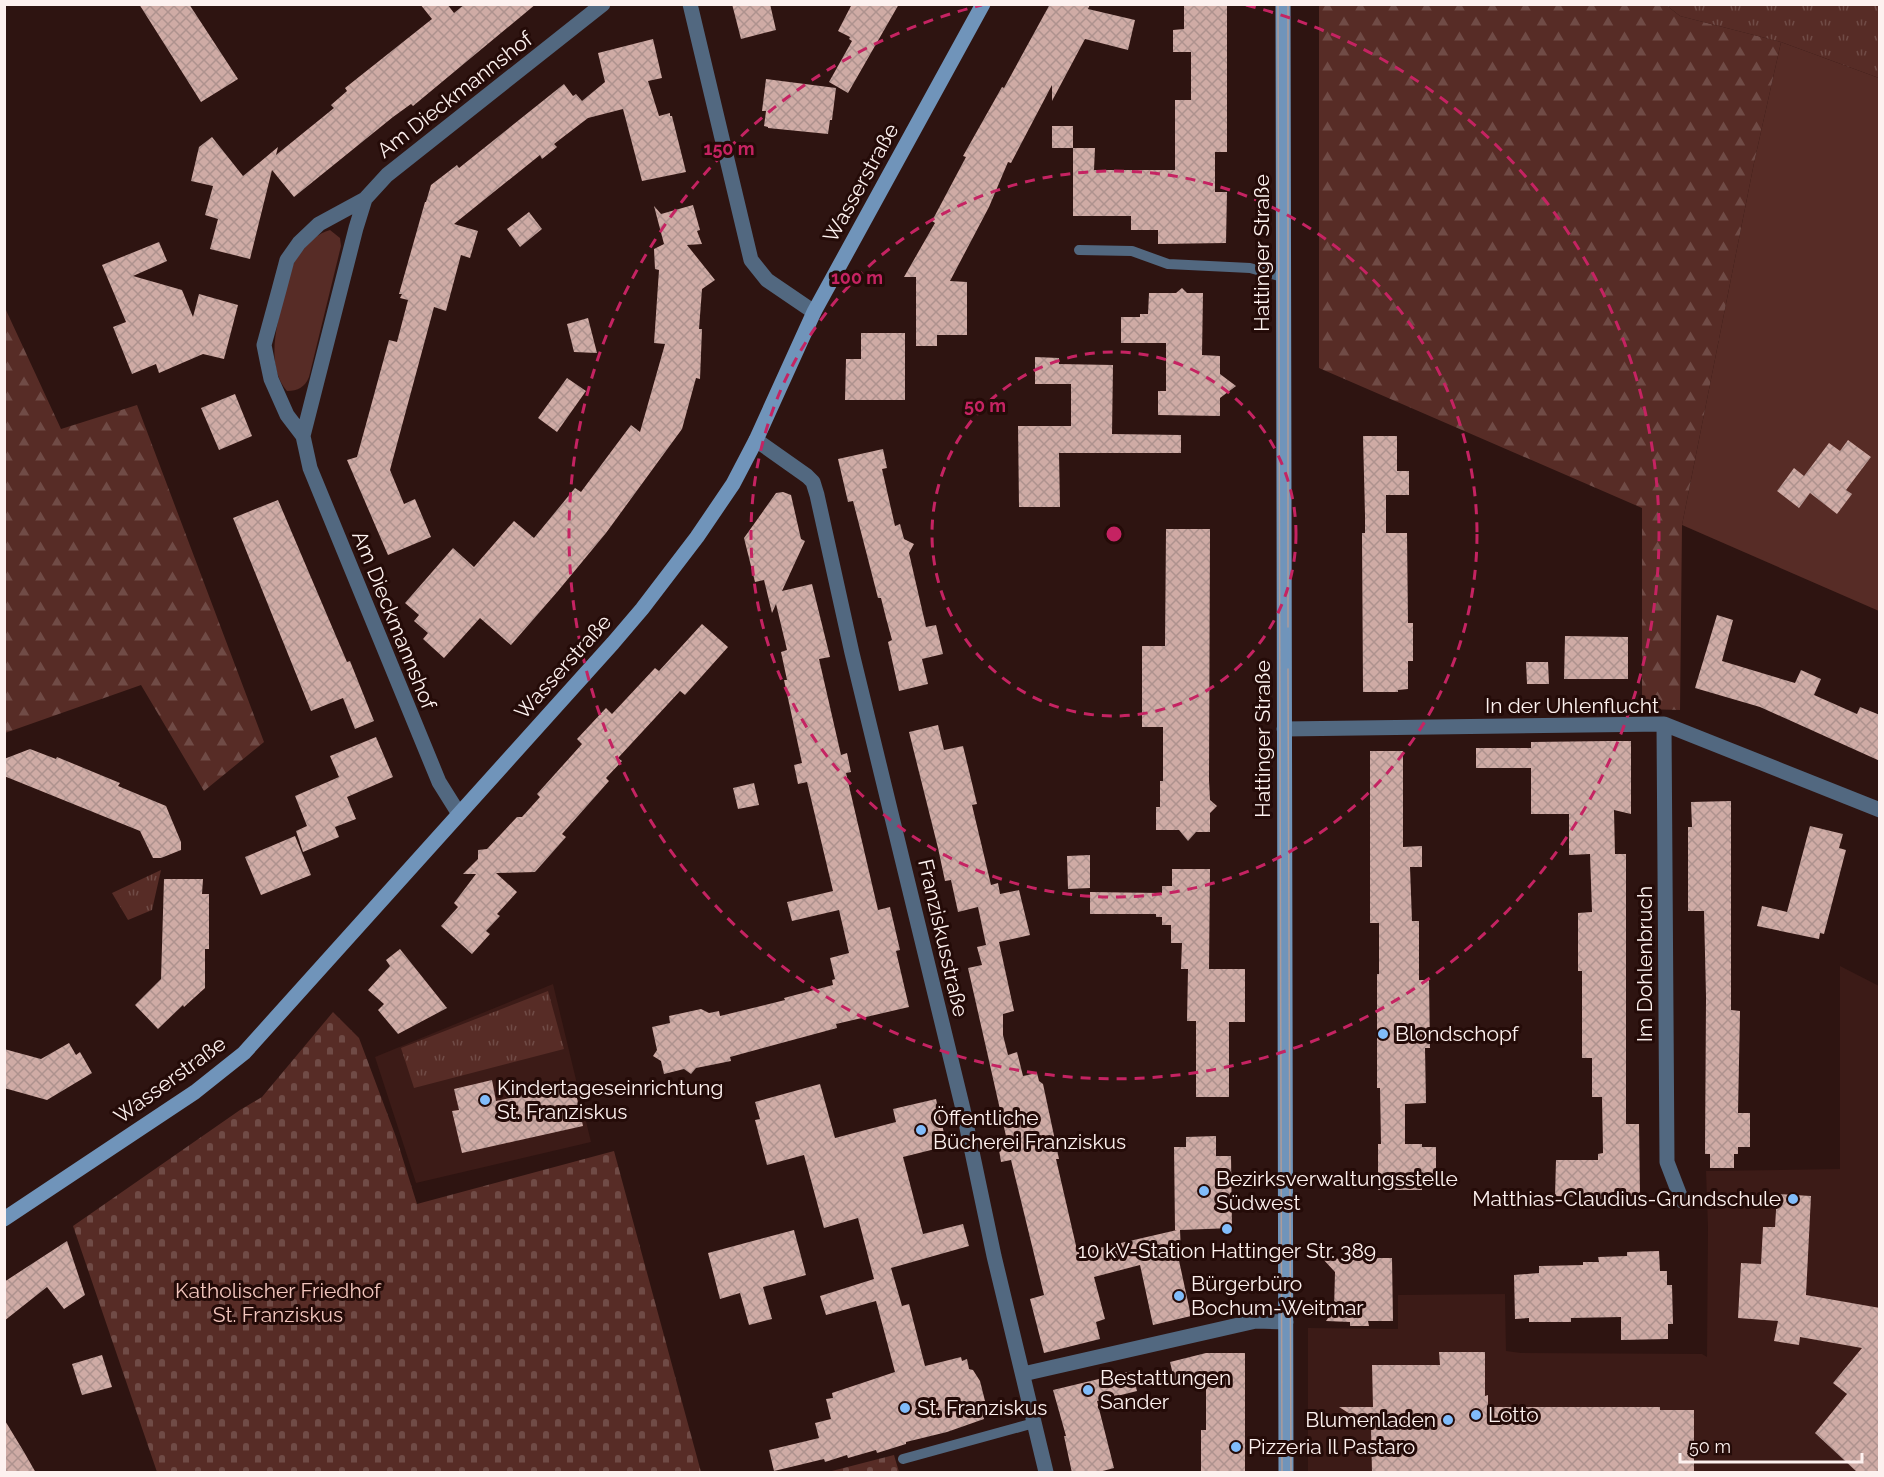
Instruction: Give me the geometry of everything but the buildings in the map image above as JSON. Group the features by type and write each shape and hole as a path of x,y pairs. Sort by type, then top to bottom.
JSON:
{"main road":[{"name":"Wasserstraße","path":"4,1219 187,1098 244,1053 642,609 728,493 756,440 814,312 983,4"},
{"name":"Hattinger Straße","path":"1283,4 1286,1473"}],"street":[{"name":"Am Dieckmannshof","path":"303,436 286,415 271,379 264,345 287,260 299,243 320,224 365,200 387,175 603,4"},
{"path":"690,4 751,260 767,280 814,312"},
{"name":"Am Dieckmannshof","path":"365,200 303,436 310,468 398,686 439,782 459,814"},
{"name":"Franziskusstraße","path":"756,440 807,476 813,482 818,495 852,653 963,1110 1046,1473"},
{"name":"In der Uhlenflucht","path":"1284,729 1664,724 1880,810"},
{"name":"Im Dohlenbruch","path":"1664,724 1667,1162 1682,1201"},
{"path":"1023,1374 1256,1321 1286,1322"}],"lane":[{"path":"1079,250 1132,251 1168,264 1250,268 1283,277"},
{"path":"903,1459 1034,1423"}],"shaded area":[{"path":"1840,966 1879,986 1879,1472 1308,1472 1308,1328 1398,1329 1398,1295 1505,1294 1506,1351 1702,1354 1707,1357 1706,1171 1840,1169"},
{"name":"Kindertageseinrichtung St. Franziskus","path":"553,984 591,1142 416,1183 375,1057"}],"green space":[{"path":"1319,5 1666,5 1680,16 1781,42 1754,163 1682,525 1680,710 1642,709 1642,508 1319,368"},
{"path":"1666,5 1879,5 1879,78 1781,42 1680,16"},
{"path":"1781,42 1879,78 1879,611 1682,525 1754,163"},
{"path":"330,230 340,238 341,246 309,377 301,388 287,391 276,370 275,345 278,319 288,279 302,251 312,240"},
{"path":"5,308 61,429 137,405 264,742 204,791 141,685 5,733"},
{"path":"161,870 152,910 128,920 112,893"},
{"path":"548,991 564,1049 414,1088 401,1048"},
{"name":"Katholischer Friedhof St. Franziskus","path":"333,1012 359,1038 396,1137 417,1204 614,1151 701,1472 157,1472 73,1226 262,1097"},
{"path":"894,1455 899,1472 828,1472"}],"tram line":[{"path":"1278,4 1282,1472"},
{"path":"1288,4 1288,627"},
{"path":"1288,669 1291,1472"}],"place":[{"name":"Blondschopf","path":"1383,1034"},
{"name":"Kindertageseinrichtung St. Franziskus","path":"485,1100"},
{"name":"Öffentliche Bücherei Franziskus","path":"921,1130"},
{"name":"Bezirksverwaltungsstelle Südwest","path":"1204,1191"},
{"name":"Matthias-Claudius-Grundschule","path":"1793,1199"},
{"name":"10 kV-Station Hattinger Str. 389","path":"1227,1229"},
{"name":"Bürgerbüro Bochum-Weitmar","path":"1179,1296"},
{"name":"Bestattungen Sander","path":"1088,1390"},
{"name":"St. Franziskus","path":"905,1408"},
{"name":"Lotto","path":"1476,1415"},
{"name":"Blumenladen","path":"1448,1420"},
{"name":"Pizzeria Il Pastaro","path":"1236,1447"}]}
